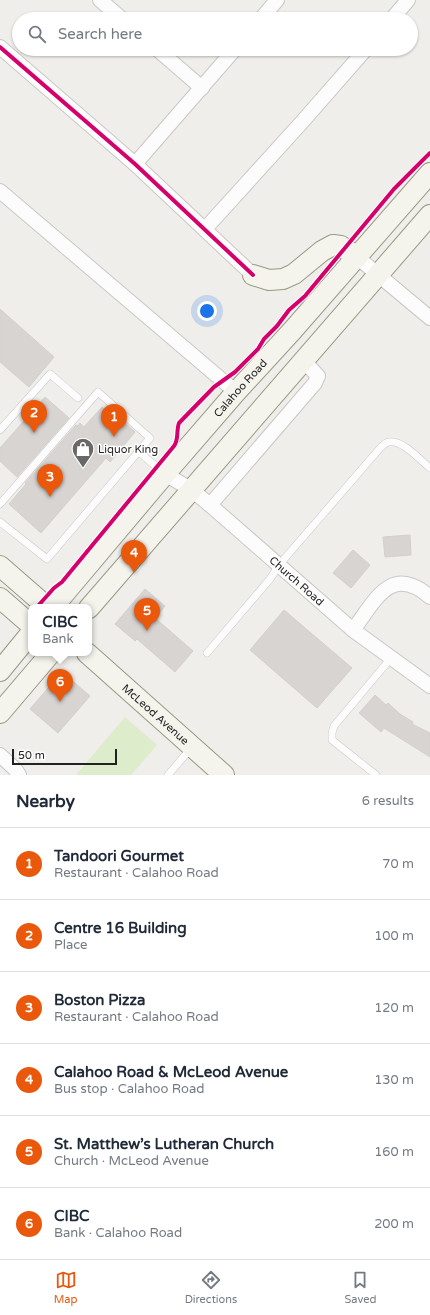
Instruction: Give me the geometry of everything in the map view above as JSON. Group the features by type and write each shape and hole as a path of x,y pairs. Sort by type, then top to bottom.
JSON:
{"main road":[{"name":"Calahoo Road","path":"57,604 236,392 292,331 430,173"},
{"path":"92,605 430,215"},
{"path":"253,275 269,280 283,279 294,274 322,251 333,245 341,246 356,257"},
{"path":"0,566 44,604"},
{"path":"0,598 28,622"},
{"path":"0,671 28,637"},
{"path":"0,713 48,656"},
{"name":"McLeod Avenue","path":"90,656 224,775"}],"street":[{"path":"100,0 114,12"},
{"path":"267,12 277,0"},
{"path":"398,12 408,0"},
{"path":"0,47 135,164 253,275"},
{"path":"165,56 202,88"},
{"path":"135,164 229,56"},
{"path":"205,229 360,56"},
{"path":"0,191 236,392"},
{"path":"356,257 430,318"},
{"path":"210,504 315,383 318,376 303,360"},
{"name":"Church Road","path":"165,474 192,490 210,504 353,630 430,686"},
{"path":"353,630 384,590 391,586 400,583 410,584 420,588 430,597"},
{"path":"0,755 15,769 19,775"}],"lane":[{"path":"0,430 50,374 78,398"},
{"path":"0,504 98,392 150,438 47,559 0,522"},
{"path":"207,653 270,579 279,565 381,447 388,442 402,444 430,468"},
{"path":"139,452 165,474"},
{"path":"376,775 332,740 332,733 334,726 391,658"},
{"path":"168,775 192,747"}],"green space":[{"path":"125,717 157,745 131,775 76,775"}],"building":[{"path":"0,309 54,357 29,387 0,362"},
{"path":"45,397 69,418 17,477 0,461 0,448"},
{"path":"102,407 115,419 117,416 135,432 110,462 106,458 41,533 9,504 26,484 25,483 76,425 78,426 80,423 84,427"},
{"path":"410,535 411,555 385,557 383,537"},
{"path":"353,550 370,565 351,588 333,573"},
{"path":"145,589 165,606 155,618 193,651 175,672 137,639 135,641 115,624"},
{"path":"284,610 352,668 317,708 250,650"},
{"path":"62,672 90,696 58,733 30,709"},
{"path":"375,695 386,705 388,703 400,714 413,722 412,724 430,733 430,757 384,728 381,732 359,713"}],"cycle path":[{"path":"0,47 135,164 253,275"},
{"path":"40,604 54,588 62,582 176,444 179,423 214,387 235,372 258,349 264,339 277,326 289,310 305,296 394,189 430,153"}],"place":[{"name":"Centre 16 Building","path":"34,433"},
{"name":"Tandoori Gourmet","path":"114,437"},
{"name":"Liquor King","path":"83,468"},
{"name":"Boston Pizza","path":"50,497"},
{"name":"Calahoo Road & McLeod Avenue","path":"134,573"},
{"name":"St. Matthew’s Lutheran Church","path":"147,631"},
{"name":"CIBC","path":"60,702"}]}
